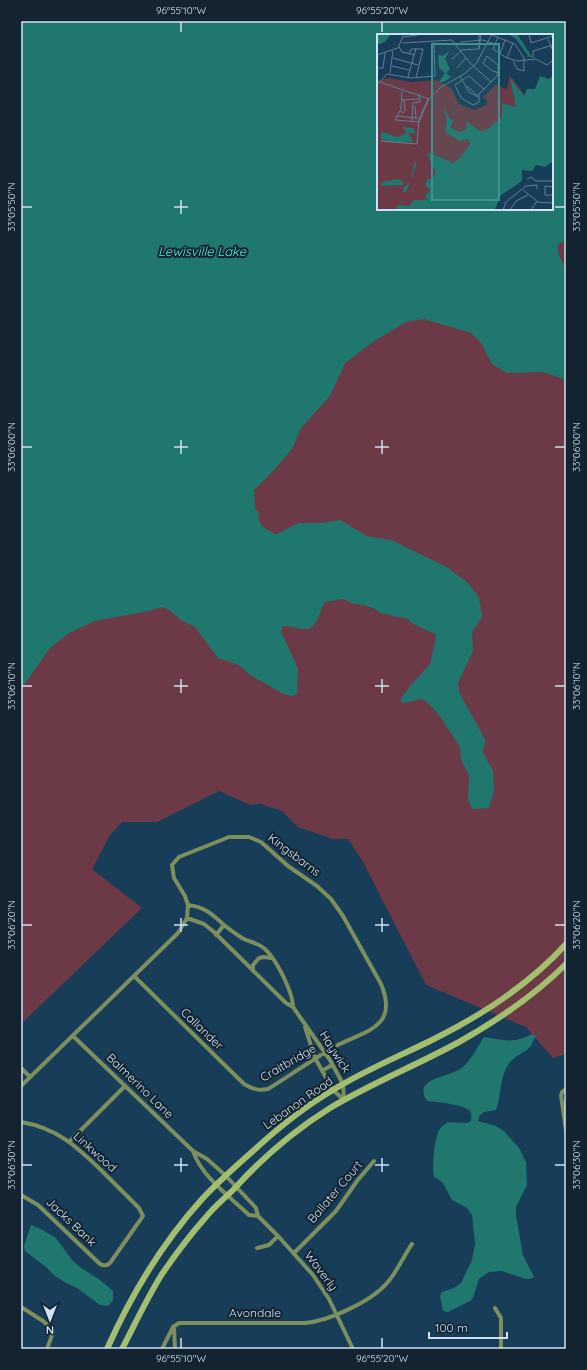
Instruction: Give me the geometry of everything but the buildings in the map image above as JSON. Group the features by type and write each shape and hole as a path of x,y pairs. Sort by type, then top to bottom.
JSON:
{"main road":[{"name":"Lebanon Road","path":"107,1349 129,1303 154,1264 195,1208 225,1176 275,1131 307,1107 343,1084 434,1039 481,1012 510,993 533,975 566,944"},
{"name":"Lebanon Road","path":"122,1349 142,1309 162,1275 206,1216 284,1140 344,1100 458,1042 499,1018 548,981 566,964"}],"street":[{"name":"Kingsbarns","path":"21,1086 178,933 187,918 188,905 185,896 174,878 172,865 180,857 229,836 249,837 261,842 288,866 317,886 331,899 344,916 385,994 385,1014"},
{"name":"Haywick","path":"188,905 201,907 218,918 224,925 244,939 264,949 282,976 293,999 294,1006 326,1053 343,1084 344,1100"},
{"name":"Haywick","path":"187,918 204,924 286,1003 294,1006"},
{"path":"216,935 224,925"},
{"path":"253,971 253,965 259,958 271,958"},
{"name":"Callander","path":"134,976 244,1084 252,1089 260,1091"},
{"name":"Craitbridge","path":"260,1091 268,1089 336,1046 371,1029 380,1022 385,1014"},
{"name":"Haywick","path":"303,1021 315,1058 333,1090 344,1100"},
{"name":"Balmerino Lane","path":"73,1036 193,1151 207,1159 235,1187"},
{"path":"322,1071 332,1065"},
{"path":"21,1068 30,1077"},
{"path":"70,1141 125,1086"},
{"path":"564,1091 561,1100 566,1130"},
{"name":"Linkwood","path":"21,1122 43,1127 70,1141 78,1147 139,1208 143,1215 142,1218 110,1263 105,1266"},
{"name":"Balmerino Lane","path":"193,1151 196,1161 228,1195"},
{"name":"Ballater Court","path":"294,1252 332,1216 357,1181 374,1161"},
{"name":"Waverly","path":"235,1187 256,1208 258,1216 294,1252 319,1284 337,1314 353,1349"},
{"name":"Jacks Bank","path":"21,1195 38,1205 100,1264 105,1266"},
{"name":"Waverly","path":"228,1195 249,1215 258,1216"},
{"path":"257,1248 268,1245 278,1236"},
{"name":"Avondale","path":"174,1327 179,1323 310,1323 321,1321 371,1297 381,1289 390,1280 412,1244"},
{"path":"21,1307 43,1321 53,1330 47,1349"},
{"path":"495,1308 501,1318 501,1349"},
{"path":"162,1349 174,1327"},
{"path":"174,1327 175,1349"}],"shaded area":[{"path":"566,21 566,1054 553,1058 526,1027 426,985 362,860 348,839 333,839 298,827 282,811 260,804 250,805 219,791 157,822 122,822 110,835 92,869 142,908 21,1024 21,496 377,210 553,210 553,34"}],"water":[{"name":"Lewisville Lake","path":"21,21 566,21 566,240 558,244 558,252 566,271 566,380 544,372 507,373 492,364 481,343 471,333 424,319 406,322 376,340 345,363 330,396 301,428 292,449 254,490 255,509 259,512 260,524 275,534 299,523 321,523 340,520 367,536 391,540 445,566 467,582 479,597 482,617 472,632 473,651 458,683 459,692 486,741 482,751 493,771 494,791 489,808 472,809 468,800 469,775 461,759 460,747 439,715 426,701 420,699 403,703 400,700 410,686 430,664 436,637 435,634 411,623 408,619 380,613 375,609 364,605 354,604 343,599 325,602 317,620 307,629 283,626 281,631 298,669 297,694 291,696 282,693 250,675 239,665 218,658 195,627 181,620 168,609 161,607 149,611 95,621 69,633 50,648 21,689"},
{"path":"532,1034 536,1036 530,1047 513,1059 505,1070 496,1110 484,1112 480,1115 478,1121 496,1126 505,1132 519,1148 526,1162 527,1185 516,1207 516,1216 523,1255 534,1277 526,1279 502,1271 489,1272 479,1279 473,1298 470,1301 448,1312 443,1311 440,1296 442,1292 454,1288 461,1283 472,1260 475,1244 472,1215 467,1208 452,1200 442,1182 434,1177 433,1167 435,1147 437,1135 443,1126 448,1122 467,1123 471,1121 471,1115 470,1111 463,1107 428,1101 425,1098 424,1087 432,1080 455,1072 464,1066 484,1037 514,1040"},
{"path":"31,1225 56,1238 72,1260 113,1291 113,1300 108,1306 100,1305 77,1288 55,1276 25,1251 24,1246"}]}
